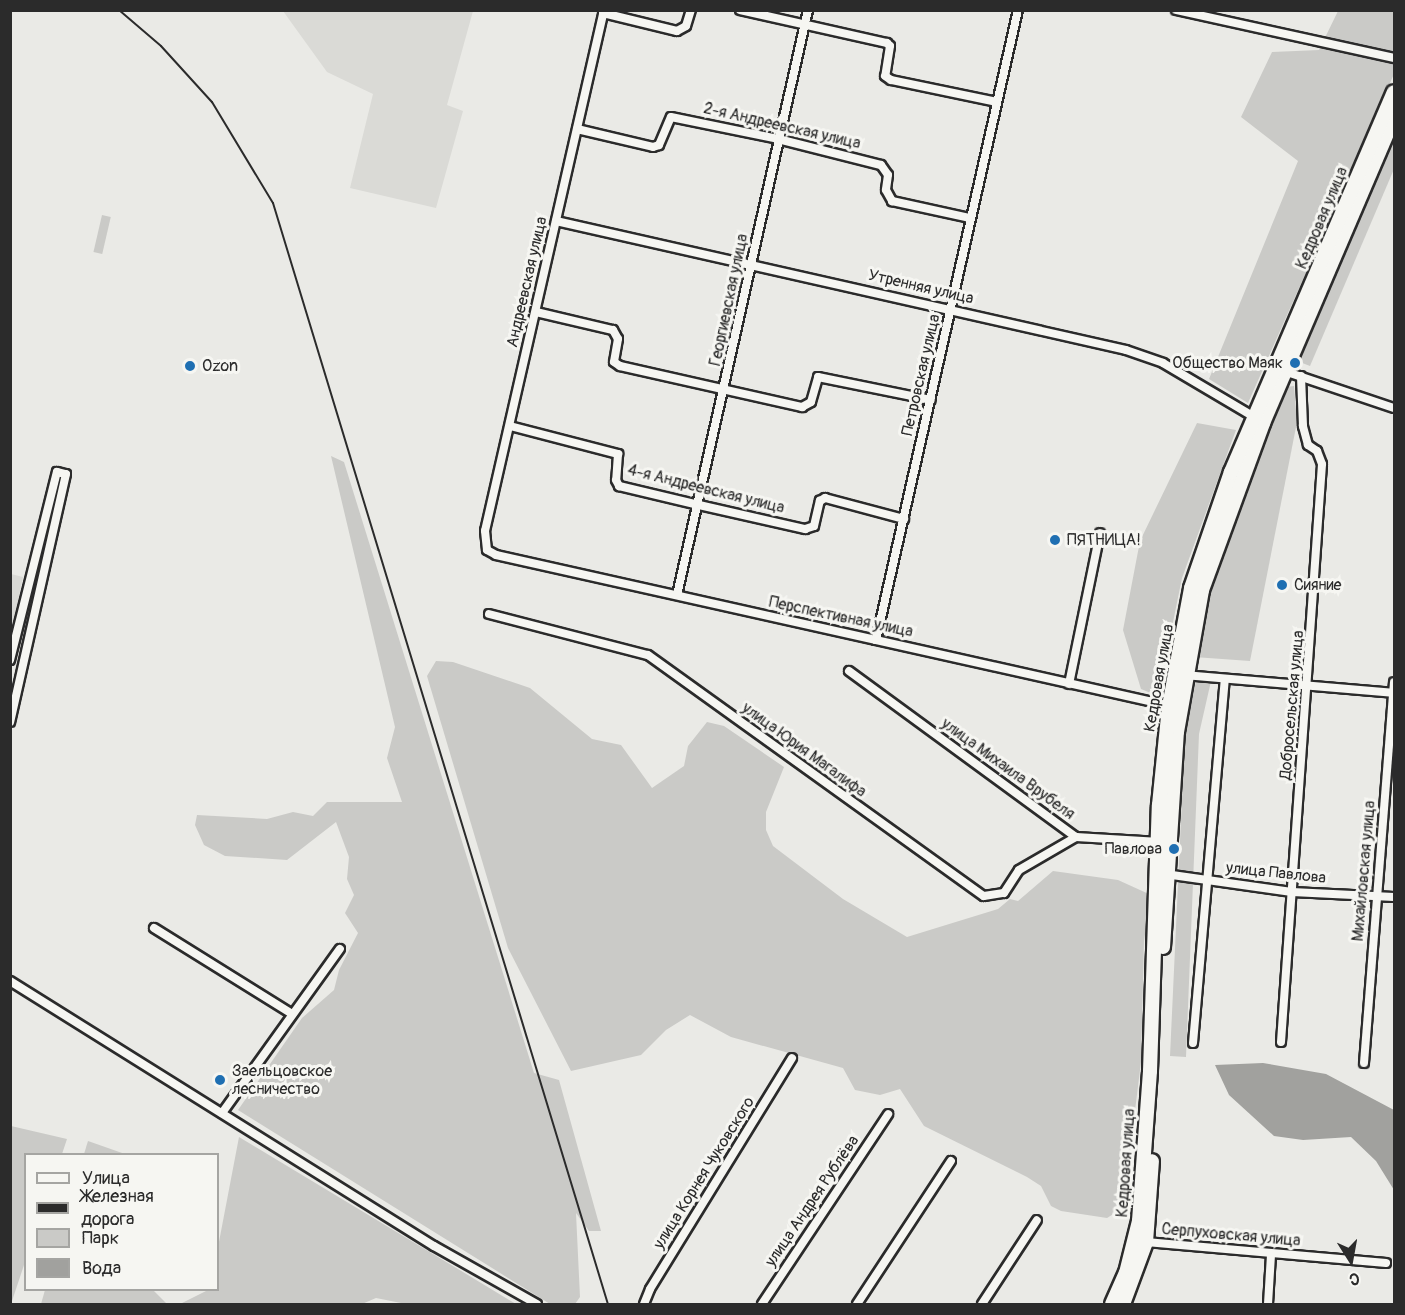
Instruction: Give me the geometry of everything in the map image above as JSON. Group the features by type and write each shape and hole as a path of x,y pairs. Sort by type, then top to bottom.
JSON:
{"main road":[{"name":"Кедровая улица","path":"1280,370 1395,92"},
{"name":"Кедровая улица","path":"1123,1305 1146,1242 1162,842 1175,707 1191,588 1258,420 1395,117"},
{"name":"Кедровая улица","path":"1112,1305 1126,1273 1139,1221 1161,873"}],"street":[{"path":"603,12 677,31 686,26 691,10"},
{"path":"740,10 886,43 890,46 885,76 891,80 997,102"},
{"name":"Георгиевская улица","path":"677,595 725,389 808,10"},
{"name":"Петровская улица","path":"876,640 931,400 969,218 1018,10"},
{"path":"1176,10 1395,58"},
{"name":"Андреевская улица","path":"496,555 487,550 485,531 603,12"},
{"name":"2-я Андреевская улица","path":"577,129 653,147 659,145 671,117 778,139 881,165 887,170 886,190 892,201 969,218"},
{"name":"Утренняя улица","path":"556,221 951,309 1135,353 1190,378 1258,420"},
{"path":"536,312 613,330 618,339 614,362 620,366 807,406 816,381 823,377 931,400"},
{"path":"1280,370 1395,408"},
{"name":"Добросельская улица","path":"1281,1042 1322,464 1317,451 1308,445 1303,426 1302,376"},
{"name":"4-я Андреевская улица","path":"510,426 618,454 616,480 619,486 699,505 805,529 814,526 820,501 825,498 904,519"},
{"path":"10,660 57,472 66,474 10,722"},
{"path":"1069,684 1100,533"},
{"name":"Перспективная улица","path":"496,555 1175,707"},
{"name":"улица Юрия Магалифа","path":"489,614 648,655 984,896 1004,893 1019,870 1076,837"},
{"name":"улица Михаила Врубеля","path":"849,671 1076,837 1162,842"},
{"path":"1180,675 1394,693"},
{"path":"1193,1043 1225,678"},
{"name":"Михайловская улица","path":"1364,1063 1395,682"},
{"name":"улица Павлова","path":"1161,873 1292,892 1395,897"},
{"path":"154,928 292,1014"},
{"path":"222,1113 340,949"},
{"path":"10,981 434,1246 537,1305"},
{"name":"улица Корнея Чуковского","path":"644,1305 650,1289 792,1058"},
{"name":"улица Андрея Рублёва","path":"762,1305 888,1114"},
{"path":"858,1305 951,1161"},
{"path":"982,1305 1037,1220"},
{"name":"Серпуховская улица","path":"1146,1242 1271,1255 1386,1263"},
{"path":"1268,1305 1271,1255"}],"shaded area":[{"path":"283,11 473,11 447,105 463,111 436,208 350,188 373,94 327,72"},
{"path":"10,574 23,577 11,634"}],"green space":[{"path":"1338,11 1394,11 1394,74 1248,403 1209,379 1298,161 1241,117 1272,52 1319,50"},
{"path":"1394,122 1394,169 1310,366 1292,359"},
{"path":"102,215 111,217 102,254 93,252"},
{"path":"1294,386 1297,422 1250,661 1194,657 1212,575 1245,476 1286,387"},
{"path":"1197,423 1236,430 1182,578 1158,696 1141,689 1123,630 1140,541"},
{"path":"331,456 344,462 534,1073 559,1080 601,1231 589,1231 576,1213 580,1297 575,1304 550,1304 238,1110 302,1018 334,990 339,970 358,933 345,913 354,895 347,879 349,857 336,822 287,860 225,856 204,845 195,825 197,815 267,819 293,812 313,816 327,802 402,802 387,758 395,727"},
{"path":"436,661 453,662 530,688 592,739 621,745 652,788 684,766 688,746 707,722 724,726 784,767 766,812 766,830 773,846 843,899 907,937 998,909 1010,899 1018,901 1053,871 1118,880 1151,895 1144,941 1141,1062 1123,1208 1107,1218 1061,1211 1051,1206 1041,1186 1027,1177 924,1126 900,1089 880,1095 855,1090 843,1068 731,1037 690,1015 666,1030 641,1055 571,1071 508,948 427,676"},
{"path":"1196,681 1211,681 1199,734 1186,1057 1170,1056 1185,733"},
{"path":"11,1126 67,1139 62,1153 24,1153 24,1265 11,1304"},
{"path":"239,1137 516,1304 406,1304 376,1298 362,1304 180,1304 206,1291 219,1291 219,1242"},
{"path":"88,1141 122,1153 84,1153"},
{"path":"45,1291 154,1291 167,1304 41,1304"}],"water":[{"path":"1263,1063 1326,1074 1394,1110 1394,1190 1376,1161 1351,1137 1303,1140 1274,1136 1229,1095 1215,1065"}],"railway":[{"path":"119,10 161,46 212,102 273,203 608,1304"}],"place":[{"name":"Общество Маяк","path":"1295,363"},
{"name":"Ozon","path":"190,366"},
{"name":"ПЯТНИЦА!","path":"1055,540"},
{"name":"Сияние","path":"1282,585"},
{"name":"Павлова","path":"1174,849"},
{"name":"Заельцовское лесничество","path":"220,1080"}]}
